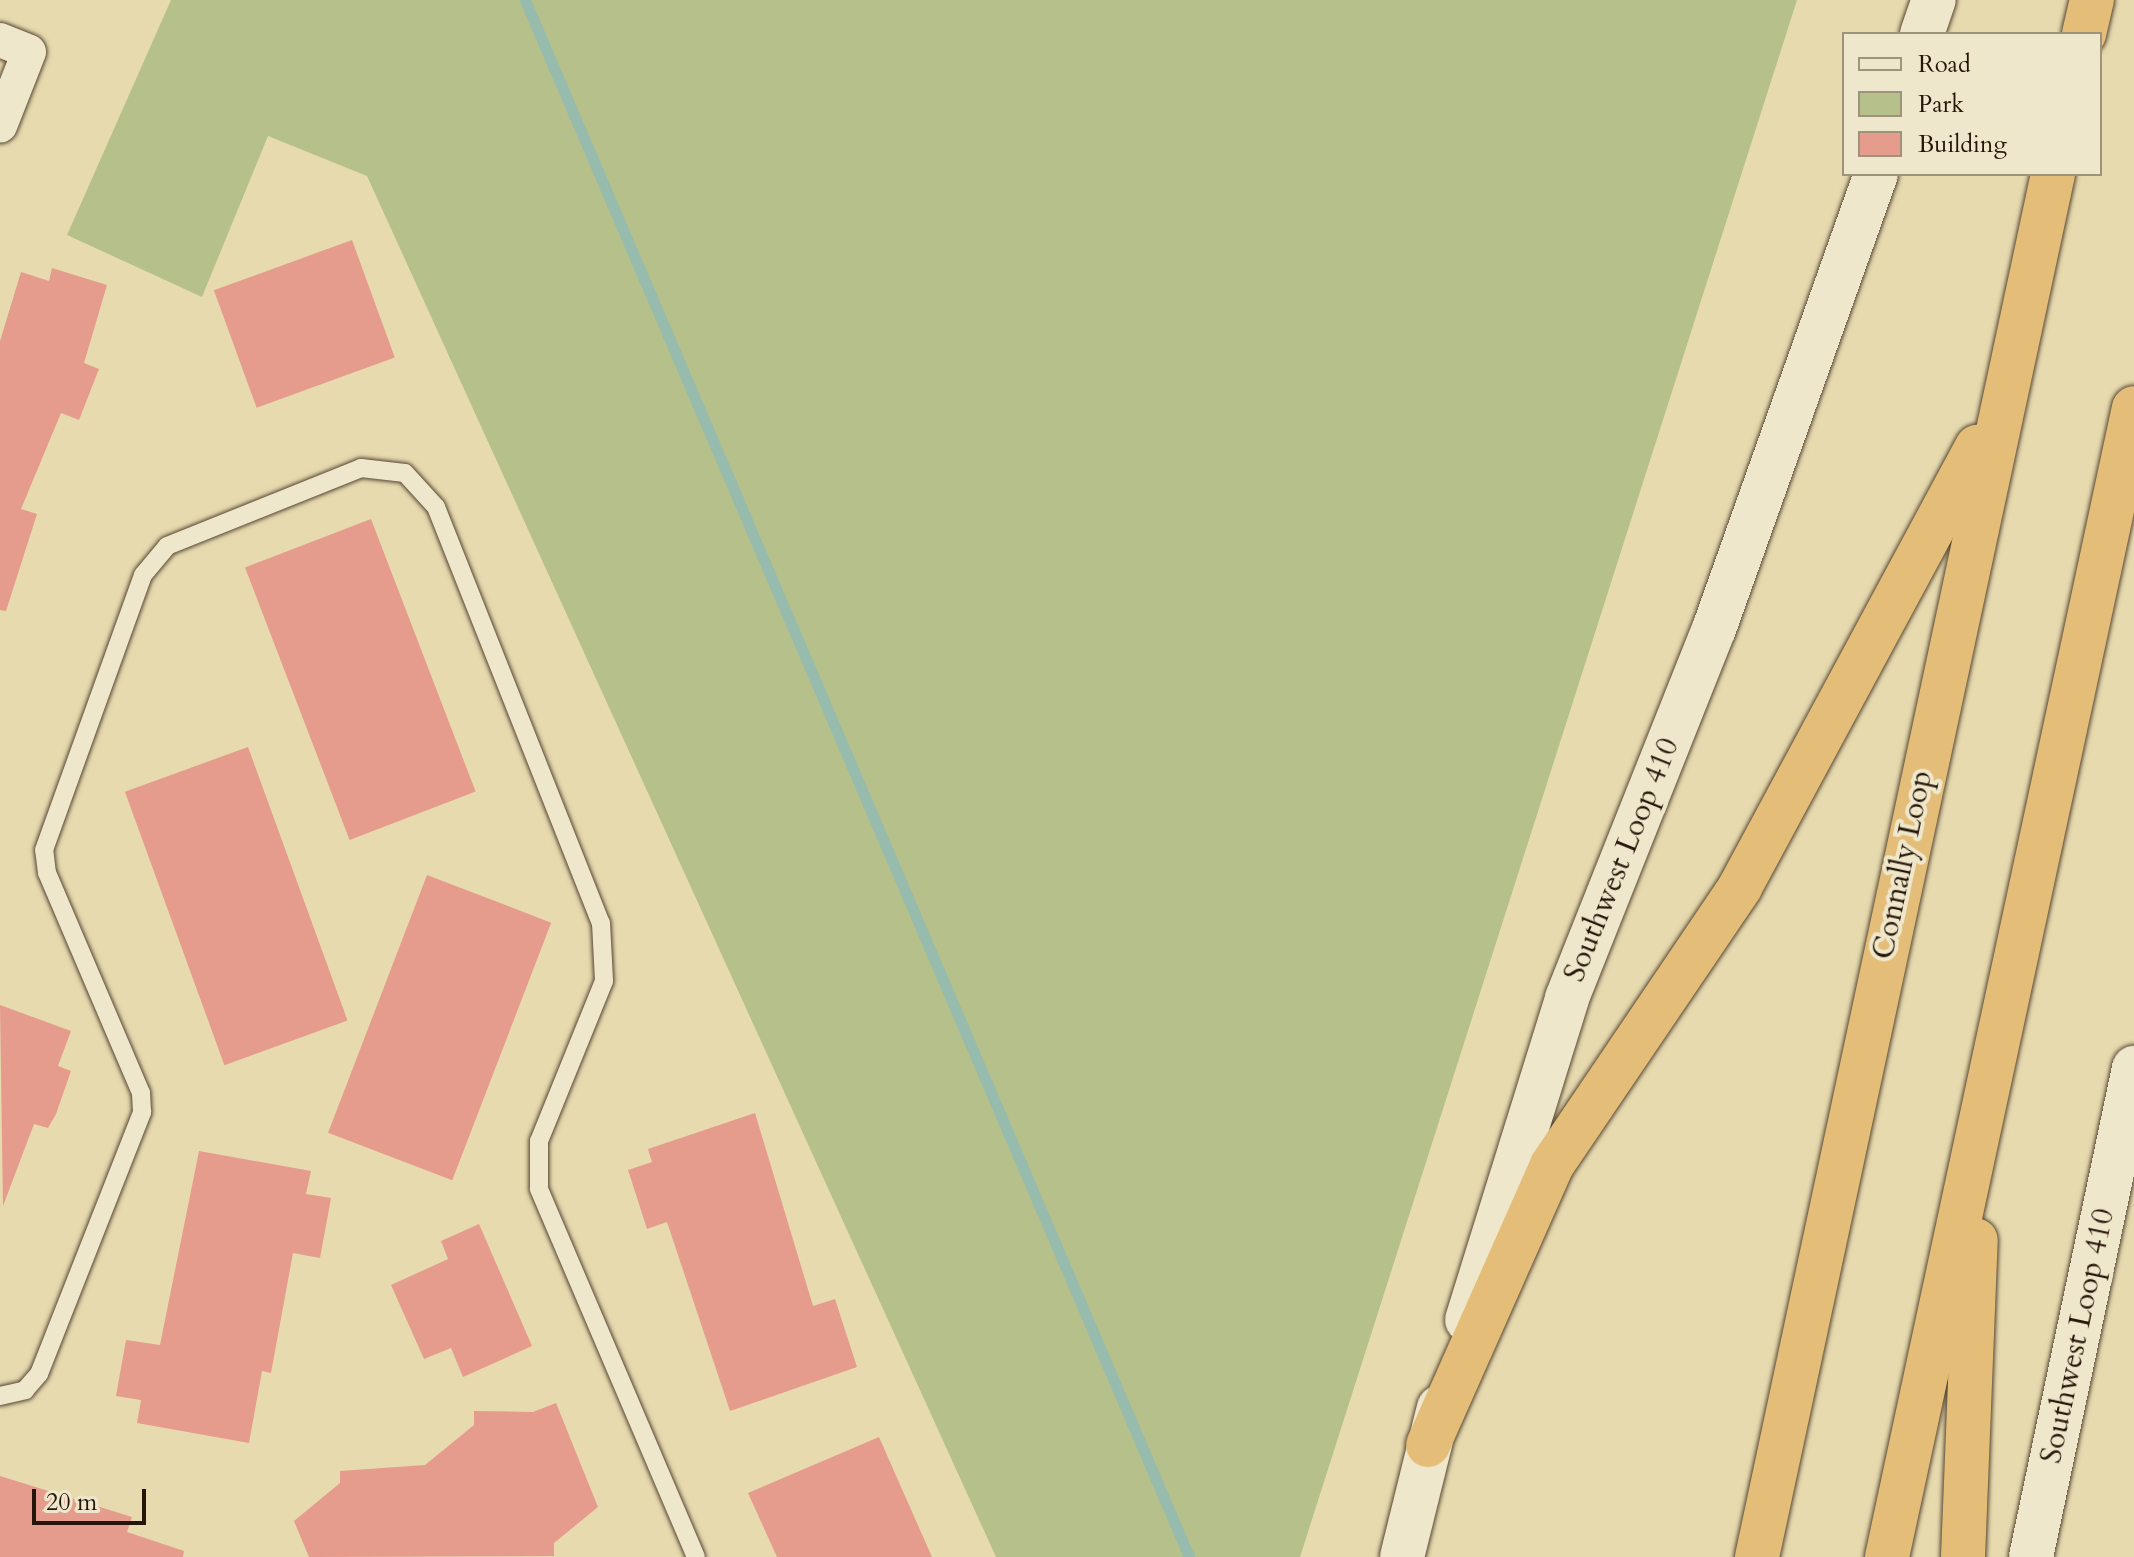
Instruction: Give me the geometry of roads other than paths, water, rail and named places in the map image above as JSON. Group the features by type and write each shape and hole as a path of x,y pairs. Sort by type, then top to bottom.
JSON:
{"highway":[{"path":"2084,32 2092,0"},
{"name":"Connally Loop","path":"1757,1557 2001,402 2053,176"},
{"path":"1428,1445 1552,1165 1740,887 2001,402"},
{"path":"1887,1557 2134,408"},
{"path":"1963,1557 1981,1114"}],"main road":[{"path":"1923,32 1934,0"},
{"name":"Southwest Loop 410","path":"1402,1557 1428,1445 1567,998 1714,629 1875,176"},
{"name":"Southwest Loop 410","path":"2031,1557 2134,1068"}],"street":[{"path":"0,126 15,46"}],"lane":[{"path":"0,1396 25,1390 39,1374 142,1112 141,1093 47,873 44,850 143,575 167,546 361,468 405,473 436,507 601,923 604,981 539,1141 539,1189 543,1211 696,1557"}],"waterway":[{"path":"525,0 1189,1557"}]}
